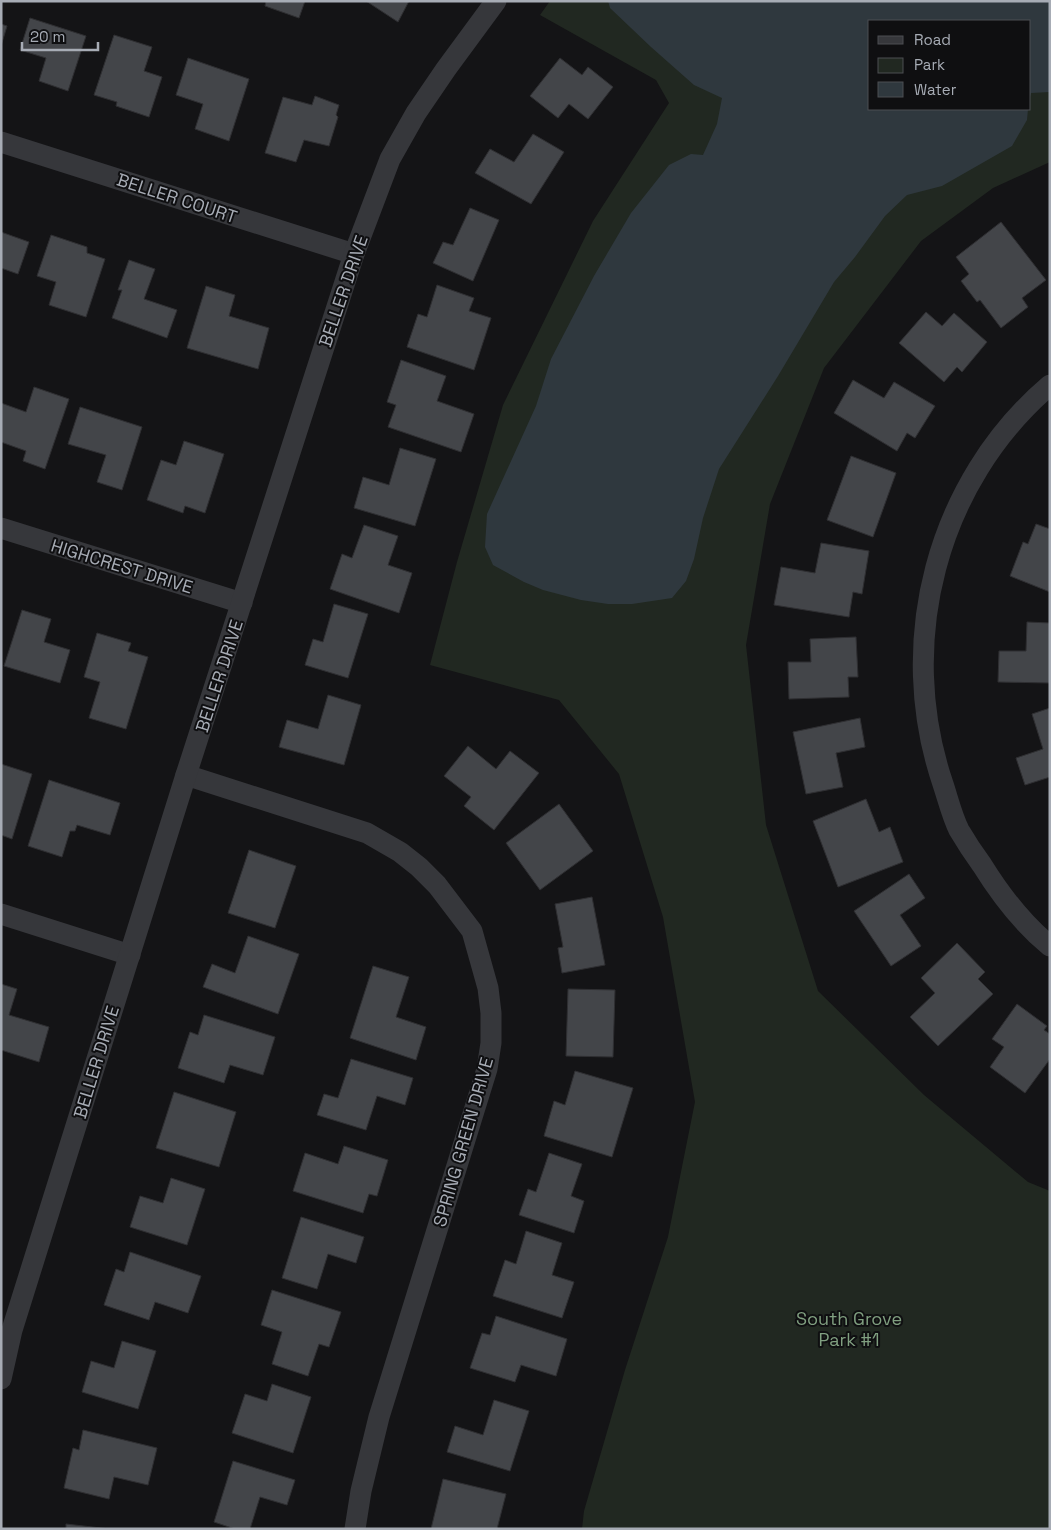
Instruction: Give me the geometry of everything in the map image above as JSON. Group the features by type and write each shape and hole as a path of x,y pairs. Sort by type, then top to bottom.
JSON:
{"street":[{"name":"BELLER DRIVE","path":"1,1379 15,1321 186,776 354,254 390,159 416,113 496,1"},
{"name":"BELLER COURT","path":"1,142 354,254"},
{"path":"1050,385 1034,398 993,445 972,478 958,505 939,552 932,578 923,646 924,689 928,724 937,766 959,830 992,881 1021,918 1050,946"},
{"name":"HIGHCREST DRIVE","path":"1,528 242,603"},
{"name":"SPRING GREEN DRIVE","path":"186,776 366,833 400,852 419,866 437,884 472,930 488,988 491,1043 487,1069 379,1417 355,1529"},
{"path":"1,914 130,955"}],"green space":[{"name":"South Grove Park #1","path":"550,1 1050,1 1050,162 993,188 921,241 824,368 770,504 746,645 766,825 818,991 924,1095 1028,1182 1050,1191 1050,1529 582,1529 584,1511 625,1370 668,1237 695,1102 663,917 619,774 559,700 430,665 457,562 503,405 593,221 669,103 656,80 540,15"}],"water":[{"path":"608,1 1050,1 1050,92 1031,93 1031,20 868,20 868,110 1028,110 1027,120 1012,146 942,186 907,195 885,216 834,282 778,376 719,469 686,581 672,598 632,604 608,604 581,600 543,590 493,565 485,547 487,514 536,406 551,359 594,276 631,213 669,165 691,154 703,155 717,124 722,98 694,85 610,8"}],"building":[{"path":"266,1 305,1 299,18 265,6"},
{"path":"366,1 409,1 398,22"},
{"path":"30,18 86,36 68,91 39,81 46,58 20,50"},
{"path":"1,24 7,26 1,46"},
{"path":"114,35 152,47 144,71 162,77 149,117 116,106 117,102 94,95"},
{"path":"188,58 249,79 229,141 195,129 203,104 176,95"},
{"path":"560,58 582,75 588,67 613,87 588,119 569,104 558,118 530,96"},
{"path":"315,96 339,105 336,115 338,117 329,146 304,140 296,162 265,153 283,97 312,105"},
{"path":"533,134 564,152 531,204 475,173 490,149 514,162"},
{"path":"470,208 499,220 473,281 433,263 443,242 453,245"},
{"path":"1001,222 1046,280 1022,298 1028,307 1001,328 980,300 977,302 961,281 969,274 956,257"},
{"path":"1,232 29,242 18,274 1,268"},
{"path":"51,235 87,247 87,253 105,259 86,317 49,305 56,282 37,276"},
{"path":"129,260 155,269 144,299 177,310 167,338 112,318 122,290 118,290"},
{"path":"437,285 474,298 469,311 491,318 474,370 407,347 418,314 427,317"},
{"path":"206,286 235,295 229,316 269,328 258,369 187,348"},
{"path":"926,312 942,326 954,313 987,342 962,372 957,367 944,382 899,343"},
{"path":"401,360 446,376 437,401 474,414 461,452 388,427 396,405 387,402"},
{"path":"853,380 884,398 894,382 935,406 915,438 907,433 897,451 834,413"},
{"path":"34,387 69,399 45,469 23,461 26,451 1,442 1,403 26,412"},
{"path":"80,407 142,427 122,490 97,482 106,455 68,444"},
{"path":"184,441 224,454 205,513 185,506 183,513 147,500 161,460 176,465"},
{"path":"400,448 436,459 415,526 354,508 363,477 389,485"},
{"path":"851,456 896,473 873,537 827,520"},
{"path":"1036,524 1050,529 1050,592 1010,576 1023,542 1028,544"},
{"path":"364,525 398,536 388,565 412,573 399,613 330,589 342,554 352,558"},
{"path":"821,543 869,551 862,594 853,592 849,617 774,605 781,567 815,573"},
{"path":"334,604 368,614 348,678 305,665 313,639 323,642"},
{"path":"22,610 51,619 44,642 70,650 60,683 4,666"},
{"path":"1027,622 1050,623 1050,683 998,682 999,651 1026,651"},
{"path":"97,633 131,643 128,651 148,657 126,729 89,718 100,682 84,677"},
{"path":"856,637 858,677 848,677 849,697 789,699 788,662 811,662 810,639"},
{"path":"328,695 361,705 344,765 279,747 287,720 318,729"},
{"path":"1050,708 1050,777 1025,785 1016,758 1043,749 1032,714"},
{"path":"860,718 865,747 836,753 843,787 806,794 793,732"},
{"path":"468,746 496,769 510,751 539,773 494,830 464,806 471,797 444,776"},
{"path":"1,764 32,774 12,839 1,835"},
{"path":"49,780 120,803 110,835 77,825 75,831 70,831 62,857 28,846"},
{"path":"866,799 879,832 890,827 903,862 838,887 813,821"},
{"path":"559,804 593,851 540,890 506,843"},
{"path":"249,850 296,866 275,928 228,913"},
{"path":"909,874 925,898 900,915 921,946 891,966 854,911"},
{"path":"592,897 605,965 562,973 558,948 563,947 555,904"},
{"path":"248,936 299,954 278,1014 203,987 212,964 235,973"},
{"path":"957,943 985,972 978,979 993,994 938,1046 910,1017 935,993 921,978"},
{"path":"373,966 409,977 396,1017 426,1027 416,1060 350,1038"},
{"path":"1,984 17,989 9,1015 49,1027 39,1062 1,1050"},
{"path":"568,989 615,990 613,1057 566,1056"},
{"path":"1017,1004 1047,1026 1044,1030 1050,1034 1050,1059 1025,1093 990,1067 1004,1047 992,1039"},
{"path":"204,1015 275,1037 263,1075 230,1065 224,1083 178,1068 190,1032 198,1035"},
{"path":"351,1059 413,1078 405,1105 377,1096 366,1130 317,1115 324,1094 338,1098"},
{"path":"575,1071 633,1088 612,1157 544,1136 554,1101 565,1105"},
{"path":"174,1092 236,1112 219,1167 156,1148"},
{"path":"344,1146 388,1160 377,1196 369,1194 363,1213 293,1191 305,1153 338,1164"},
{"path":"549,1153 582,1164 571,1196 584,1201 574,1233 519,1215 528,1189 536,1192"},
{"path":"171,1178 205,1189 187,1245 130,1227 140,1196 163,1203"},
{"path":"301,1217 364,1237 356,1263 328,1254 317,1289 282,1278"},
{"path":"526,1231 562,1243 552,1275 574,1282 562,1318 493,1296 505,1260 516,1264"},
{"path":"130,1252 201,1276 188,1313 155,1302 149,1320 104,1305 116,1269 124,1272"},
{"path":"272,1290 341,1312 329,1347 319,1344 308,1376 272,1364 282,1332 261,1325"},
{"path":"496,1316 567,1339 556,1376 521,1365 515,1382 470,1368 482,1333 490,1335"},
{"path":"122,1341 156,1351 138,1409 82,1392 91,1361 114,1368"},
{"path":"272,1384 311,1397 293,1453 232,1433 245,1394 267,1401"},
{"path":"494,1400 529,1411 510,1471 447,1452 455,1426 483,1435"},
{"path":"83,1430 157,1448 148,1485 114,1477 109,1499 64,1488 73,1448 79,1450"},
{"path":"233,1461 295,1480 287,1505 260,1497 250,1529 235,1529 214,1522"},
{"path":"443,1479 506,1494 497,1529 431,1529"},
{"path":"66,1524 110,1529 66,1529"}]}
